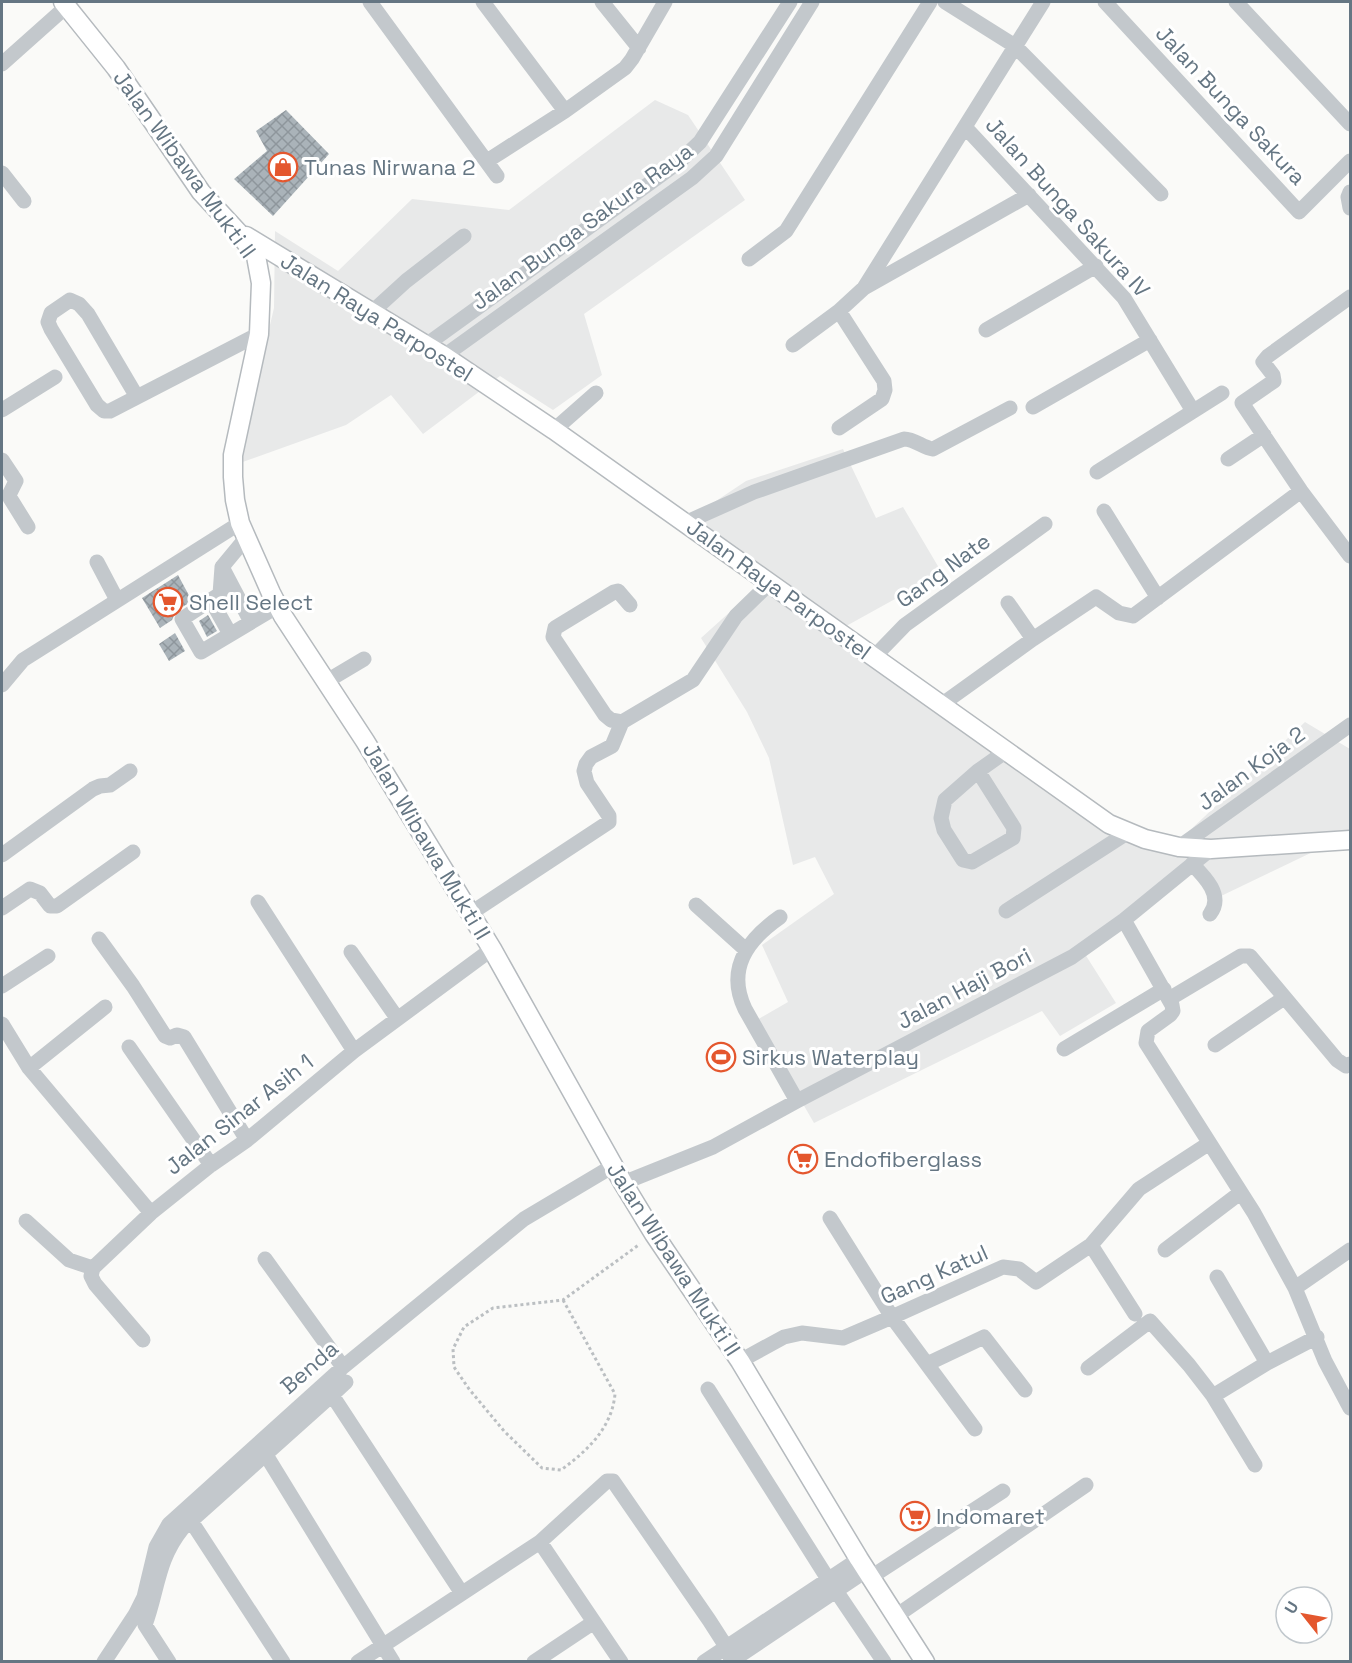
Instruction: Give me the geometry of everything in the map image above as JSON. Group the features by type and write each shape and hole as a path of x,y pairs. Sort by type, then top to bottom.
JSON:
{"main road":[{"name":"Jalan Wibawa Mukti II","path":"65,4 116,68 201,192 237,231 256,256 261,283 259,334 234,455 235,500 243,531 278,606 471,913 613,1166 654,1234 740,1361 925,1662"},
{"name":"Jalan Raya Parpostel","path":"237,231 444,356 554,429 1109,824 1126,833 1179,847 1210,849 1350,840"}],"street":[{"path":"370,2 496,176"},
{"path":"483,2 565,111"},
{"path":"602,2 639,48"},
{"path":"487,161 565,111 625,68 665,2"},
{"name":"Jalan Bunga Sakura Raya","path":"426,345 679,162 700,142 790,2"},
{"name":"Jalan Bunga Sakura Raya","path":"444,356 692,178 716,156 812,2"},
{"path":"749,259 786,231 930,2"},
{"path":"945,2 1016,46 1161,194"},
{"path":"864,288 1042,2"},
{"name":"Jalan Bunga Sakura","path":"1105,2 1299,212 1350,161"},
{"path":"1236,2 1350,124"},
{"path":"2,64 65,4"},
{"name":"Jalan Bunga Sakura IV","path":"965,127 1124,298 1193,411"},
{"path":"679,162 692,178"},
{"path":"2,173 24,201"},
{"path":"1350,192 1348,197 1350,208"},
{"path":"793,345 864,288 1029,195"},
{"path":"372,312 406,281 464,236"},
{"path":"553,255 565,268"},
{"path":"986,330 1096,266"},
{"path":"1350,297 1268,356 1263,362 1273,375 1274,381 1242,403 1301,491 1350,556"},
{"path":"137,397 88,314 79,304 70,300 51,313 48,322 51,329 97,405 104,411 110,411 259,334"},
{"path":"838,311 884,381 885,390 882,399 839,428"},
{"path":"1033,407 1150,340"},
{"path":"2,410 55,377"},
{"path":"554,429 596,393"},
{"path":"1097,472 1222,393"},
{"path":"687,522 754,492 904,439 910,439 933,449 1010,408"},
{"path":"1228,459 1264,435"},
{"path":"2,460 16,481 10,498 28,527"},
{"path":"941,705 1096,597 1119,613 1133,616 1301,491"},
{"path":"1104,511 1158,598"},
{"name":"Gang Nate","path":"874,657 905,625 1045,524"},
{"path":"243,531 222,567 220,594 182,620 201,652 278,606"},
{"path":"2,685 22,660 117,600 243,531"},
{"path":"97,562 117,600"},
{"path":"222,567 251,622"},
{"path":"471,913 609,822 609,816 587,783 584,771 586,764 591,757 612,746 622,722 693,680 736,616 770,583"},
{"path":"622,722 611,720 605,715 553,637 555,628 614,592 621,593 630,605"},
{"path":"211,600 231,634"},
{"path":"1008,603 1033,639"},
{"path":"327,681 364,659"},
{"name":"Jalan Koja 2","path":"1179,847 1350,725"},
{"path":"978,771 1014,828 1013,838 972,862 963,860 944,830 941,818 945,800 978,771 1005,752"},
{"path":"2,855 93,789 110,785 130,771"},
{"path":"1006,910 1126,833"},
{"name":"Jalan Haji Bori","path":"623,1183 713,1147 1072,957 1124,920 1210,849"},
{"path":"2,908 30,889 40,893 50,906 57,906 134,852"},
{"path":"1192,864 1206,878 1216,900 1215,907 1210,914"},
{"path":"258,902 354,1051"},
{"path":"696,905 746,950"},
{"path":"780,917 764,928 753,940 746,950 737,976 739,996 797,1101"},
{"path":"1124,920 1166,994 1173,1011 1148,1031 1146,1043 1240,1193 1295,1288 1325,1361 1350,1408"},
{"path":"99,939 165,1036 184,1037 247,1140"},
{"name":"Jalan Sinar Asih 1","path":"93,1268 151,1213 211,1165 247,1140 354,1051 492,949"},
{"path":"351,952 397,1018"},
{"path":"1064,1049 1166,994 1246,955 1250,956 1337,1060 1346,1066 1350,1064"},
{"path":"2,986 48,956"},
{"path":"1215,1045 1284,998"},
{"path":"29,1068 105,1007"},
{"path":"2,1024 7,1046 29,1068 151,1213"},
{"path":"129,1047 211,1165"},
{"name":"Gang Katul","path":"740,1361 784,1337 802,1333 843,1338 1003,1266 1019,1269 1036,1282 1091,1245 1139,1189 1208,1144"},
{"name":"Benda","path":"104,1662 144,1597 156,1547 169,1524 343,1367 524,1219 613,1166"},
{"path":"1165,1250 1240,1193"},
{"path":"830,1218 892,1317 975,1429"},
{"path":"26,1221 69,1260 93,1268 91,1276 95,1284 143,1340"},
{"path":"1091,1245 1135,1314"},
{"path":"1295,1288 1350,1250"},
{"path":"265,1259 343,1367"},
{"path":"1217,1277 1267,1363"},
{"path":"1088,1368 1149,1322 1189,1365 1213,1396 1255,1465"},
{"path":"927,1364 984,1337 1025,1390"},
{"path":"1213,1396 1267,1363 1317,1337"},
{"path":"169,1662 145,1625 152,1607 160,1567 166,1551 182,1529 346,1382"},
{"path":"708,1389 832,1585 884,1662"},
{"path":"332,1395 461,1592"},
{"path":"266,1455 393,1662"},
{"path":"358,1662 540,1542 607,1481 613,1481 732,1657"},
{"path":"896,1616 1086,1485"},
{"path":"704,1662 732,1657 832,1585 866,1569 1003,1491"},
{"path":"191,1521 283,1662"},
{"path":"540,1542 621,1662"},
{"path":"534,1662 594,1622"}],"path":[{"path":"564,1300 615,1394 613,1411 599,1434 581,1455 561,1470 542,1468 504,1431 454,1367 453,1348 464,1327 493,1308 564,1300 654,1234"}],"shaded area":[{"path":"655,100 688,115 745,200 584,314 602,375 553,410 500,376 423,434 391,395 346,425 237,464 274,308 275,231 338,271 412,199 509,210"},
{"path":"843,449 876,518 903,507 942,573 839,630 1112,830 1170,849 1305,722 1350,749 1350,845 1321,848 1219,897 1188,867 1083,951 1116,1003 1060,1036 1042,1011 814,1123 755,1021 788,1002 762,945 834,894 815,857 793,865 769,758 747,712 701,638 771,575 689,519 746,481"}],"building":[{"name":"Tunas Nirwana 2","path":"286,110 329,154 273,216 234,179 267,151 256,131"},
{"name":"Shell Select","path":"178,575 192,601 176,611 172,620 160,628 142,598"},
{"path":"208,615 217,631 207,637 199,621"},
{"path":"175,633 185,651 169,661 159,644"}],"place":[{"name":"Tunas Nirwana 2","path":"283,167"},
{"name":"Shell Select","path":"168,602"},
{"name":"Sirkus Waterplay","path":"721,1057"},
{"name":"Endofiberglass","path":"803,1159"},
{"name":"Indomaret","path":"915,1516"}]}
